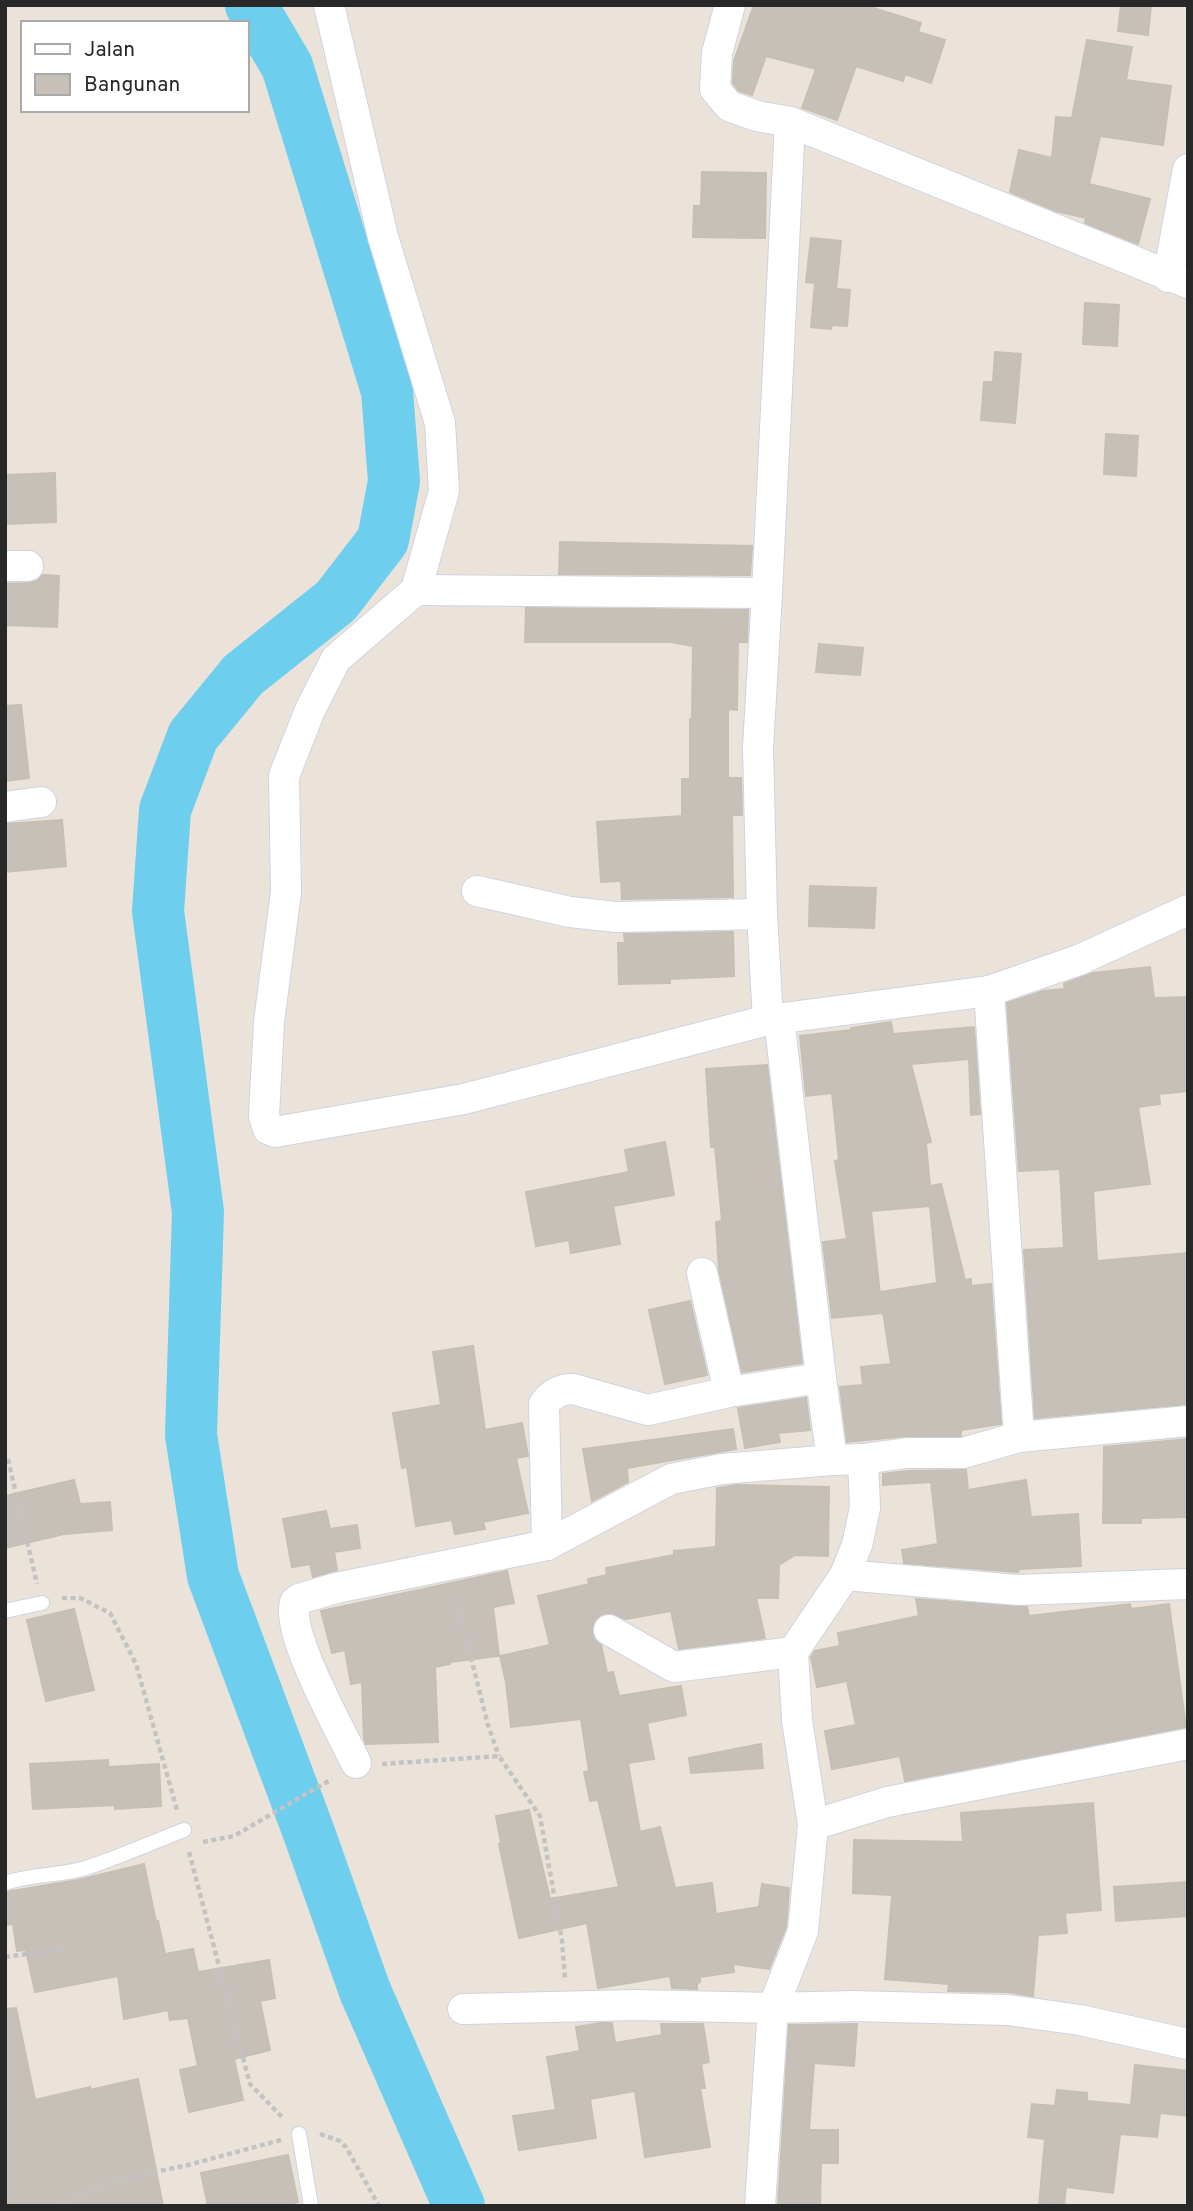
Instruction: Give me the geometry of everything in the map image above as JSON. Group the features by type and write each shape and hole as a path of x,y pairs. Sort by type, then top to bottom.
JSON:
{"street":[{"path":"329,5 383,237 440,423 444,491 416,590 336,659 310,710 284,776 286,892 269,1022 264,1116 268,1129 275,1132 464,1099 773,1019 989,991 1079,960 1188,910"},
{"path":"730,5 717,53 715,89 729,106 757,116 790,122 1178,280 1188,169"},
{"path":"790,122 758,748 762,914 773,1019 832,1460"},
{"path":"416,590 767,593"},
{"path":"5,807 41,802"},
{"path":"477,891 570,912 616,918 762,914"},
{"path":"989,991 1019,1437"},
{"path":"702,1273 729,1392"},
{"path":"547,1545 544,1404 549,1397 565,1389 573,1389 648,1410 729,1392 821,1378"},
{"path":"344,1771 301,1648 293,1615 295,1602 336,1588 547,1545 671,1479 722,1469 863,1459 907,1453 963,1452 1019,1437 1188,1421"},
{"path":"760,2206 773,2008 803,1931 813,1825 797,1720 793,1652 845,1575 857,1545 865,1508 863,1459"},
{"path":"845,1575 1018,1590 1188,1584"},
{"path":"609,1630 674,1667 793,1652"},
{"path":"813,1825 887,1802 1188,1744"},
{"path":"463,2009 635,2005 1008,2010 1080,2020 1188,2044"}],"lane":[{"path":"5,1611 42,1603"},
{"path":"5,1883 20,1878 86,1868 184,1830"},
{"path":"299,2134 311,2206"}],"path":[{"path":"8,1459 42,1603"},
{"path":"447,1564 488,1725 499,1756 540,1816 562,1940 568,2008"},
{"path":"199,1843 234,1836 344,1771 499,1756"},
{"path":"5,1957 65,1949"},
{"path":"316,2133 340,2141 346,2147 379,2206"},
{"path":"57,2206 112,2181 188,2165 299,2134"}],"building":[{"path":"754,5 864,5 921,23 918,32 945,40 931,83 905,74 903,81 856,66 837,120 802,108 816,69 766,56 752,95 739,91 733,83 734,61"},
{"path":"1121,5 1151,5 1148,35 1118,31"},
{"path":"1087,40 1132,47 1126,80 1171,86 1163,145 1100,136 1089,184 1150,199 1138,244 1085,223 1086,218 1056,211 1010,192 1019,150 1052,158 1056,117 1072,118"},
{"path":"702,172 766,173 765,238 693,237 694,206 701,206"},
{"path":"811,238 841,241 836,289 850,290 847,326 832,325 831,329 811,327 815,283 806,282"},
{"path":"1085,303 1119,305 1117,346 1083,344"},
{"path":"995,352 1021,354 1015,423 981,420 984,382 993,382"},
{"path":"1106,434 1138,436 1136,476 1104,474"},
{"path":"55,473 56,522 5,524 5,475"},
{"path":"560,542 752,546 750,575 559,574"},
{"path":"43,575 59,576 57,627 5,625 5,584 29,583 37,581"},
{"path":"526,608 748,610 747,642 738,642 737,710 728,709 728,778 741,778 742,815 732,815 733,897 622,899 621,881 601,882 597,822 682,816 682,779 690,779 693,646 671,642 525,642"},
{"path":"819,644 863,648 860,675 816,672"},
{"path":"21,705 29,778 5,781 5,706"},
{"path":"62,820 66,866 5,872 5,824"},
{"path":"810,886 876,888 874,928 809,926"},
{"path":"733,932 734,976 670,979 670,983 619,984 618,943 625,943 624,934"},
{"path":"1150,967 1154,998 1188,997 1188,1091 1159,1094 1160,1104 1138,1107 1150,1184 1093,1191 1097,1261 1188,1253 1188,1404 1035,1418 1024,1250 1064,1248 1060,1169 1019,1171 1007,1003 1043,991 1065,989 1064,984 1093,973"},
{"path":"891,1022 893,1034 974,1027 980,1114 971,1115 969,1059 911,1064 931,1142 926,1143 930,1186 941,1184 965,1280 971,1279 971,1286 991,1284 1001,1424 961,1430 961,1436 907,1436 847,1442 840,1387 863,1385 861,1367 891,1364 880,1292 937,1283 930,1206 871,1211 882,1313 832,1318 823,1242 847,1239 835,1161 839,1160 832,1093 806,1096 800,1036"},
{"path":"767,1065 802,1363 742,1372 719,1270 716,1222 722,1221 715,1147 711,1147 706,1069"},
{"path":"665,1142 674,1195 613,1206 620,1244 571,1253 569,1240 536,1246 526,1192 629,1172 625,1150"},
{"path":"690,1301 707,1375 665,1384 649,1310"},
{"path":"473,1346 485,1430 522,1423 528,1456 516,1458 528,1513 483,1522 485,1529 455,1534 452,1520 416,1526 407,1467 402,1468 393,1413 441,1405 433,1352"},
{"path":"806,1398 810,1430 778,1433 780,1442 745,1448 738,1408"},
{"path":"733,1429 736,1449 627,1468 628,1482 592,1501 583,1449"},
{"path":"1188,1439 1188,1517 1141,1518 1141,1523 1103,1523 1104,1447"},
{"path":"966,1470 968,1490 1026,1480 1031,1517 1078,1514 1081,1566 1019,1569 1018,1572 904,1563 902,1550 938,1544 931,1482 883,1485 883,1474"},
{"path":"74,1480 80,1504 110,1502 112,1530 64,1534 5,1548 5,1496"},
{"path":"737,1485 829,1487 828,1556 795,1555 779,1565 778,1598 756,1598 765,1638 679,1649 671,1611 626,1619 608,1613 600,1615 594,1621 592,1631 594,1639 601,1645 607,1673 613,1672 619,1696 681,1686 686,1715 647,1723 654,1759 628,1763 640,1832 660,1827 675,1888 712,1883 716,1914 759,1907 762,1884 789,1888 786,1927 769,1969 733,1964 734,1972 700,1977 697,1989 672,1988 670,1976 598,1988 587,1923 519,1938 499,1844 496,1816 529,1810 550,1899 619,1887 598,1800 590,1801 584,1772 589,1771 581,1719 511,1727 500,1656 550,1645 538,1596 589,1584 588,1579 607,1575 606,1568 674,1555 674,1551 716,1547 717,1488"},
{"path":"326,1511 330,1529 357,1525 360,1548 334,1552 337,1570 313,1577 310,1564 292,1567 283,1519"},
{"path":"507,1571 514,1603 493,1607 499,1656 450,1662 435,1667 438,1742 366,1744 362,1682 351,1684 345,1650 332,1653 321,1611"},
{"path":"916,1599 1027,1607 1029,1616 1130,1604 1131,1609 1169,1604 1186,1727 905,1781 900,1756 832,1769 825,1731 856,1725 847,1681 817,1687 811,1657 815,1651 840,1646 838,1633 919,1616"},
{"path":"74,1609 94,1690 46,1701 27,1620"},
{"path":"761,1744 763,1768 691,1773 689,1758"},
{"path":"108,1760 108,1767 159,1764 161,1806 33,1809 30,1764"},
{"path":"1093,1803 1101,1910 1065,1913 1067,1933 1038,1935 1033,1996 1008,1992 948,1991 949,1984 885,1979 892,1895 853,1893 854,1840 963,1842 961,1813"},
{"path":"144,1864 165,1954 193,1949 198,1972 269,1960 275,1998 260,2001 270,2050 234,2059 243,2100 189,2112 180,2070 198,2066 188,2018 170,2020 168,2010 124,2019 118,1976 35,1992 26,1950 17,1951 13,1924 5,1925 5,1892 78,1880"},
{"path":"1188,1882 1188,1916 1116,1921 1114,1887"},
{"path":"16,2008 35,2100 138,2079 163,2206 5,2206 5,2009"},
{"path":"612,2023 615,2043 662,2035 661,2024 703,2024 709,2062 701,2064 705,2088 700,2088 710,2147 645,2157 635,2091 590,2099 596,2138 519,2150 513,2116 556,2110 547,2057 580,2051 576,2027"},
{"path":"857,2024 854,2066 814,2063 809,2130 838,2130 838,2163 821,2163 820,2206 778,2206 789,2025"},
{"path":"1135,2065 1188,2071 1188,2116 1160,2113 1157,2137 1120,2134 1113,2193 1066,2187 1064,2206 1039,2206 1045,2139 1028,2137 1032,2104 1055,2106 1057,2090 1087,2093 1087,2101 1131,2105"},
{"path":"288,2155 298,2202 280,2206 208,2206 201,2173"}],"waterway":[{"path":"251,5 287,66 387,391 394,481 383,540 336,601 243,675 193,736 165,810 158,911 198,1212 191,1435 213,1576 365,1991 459,2206"}]}
